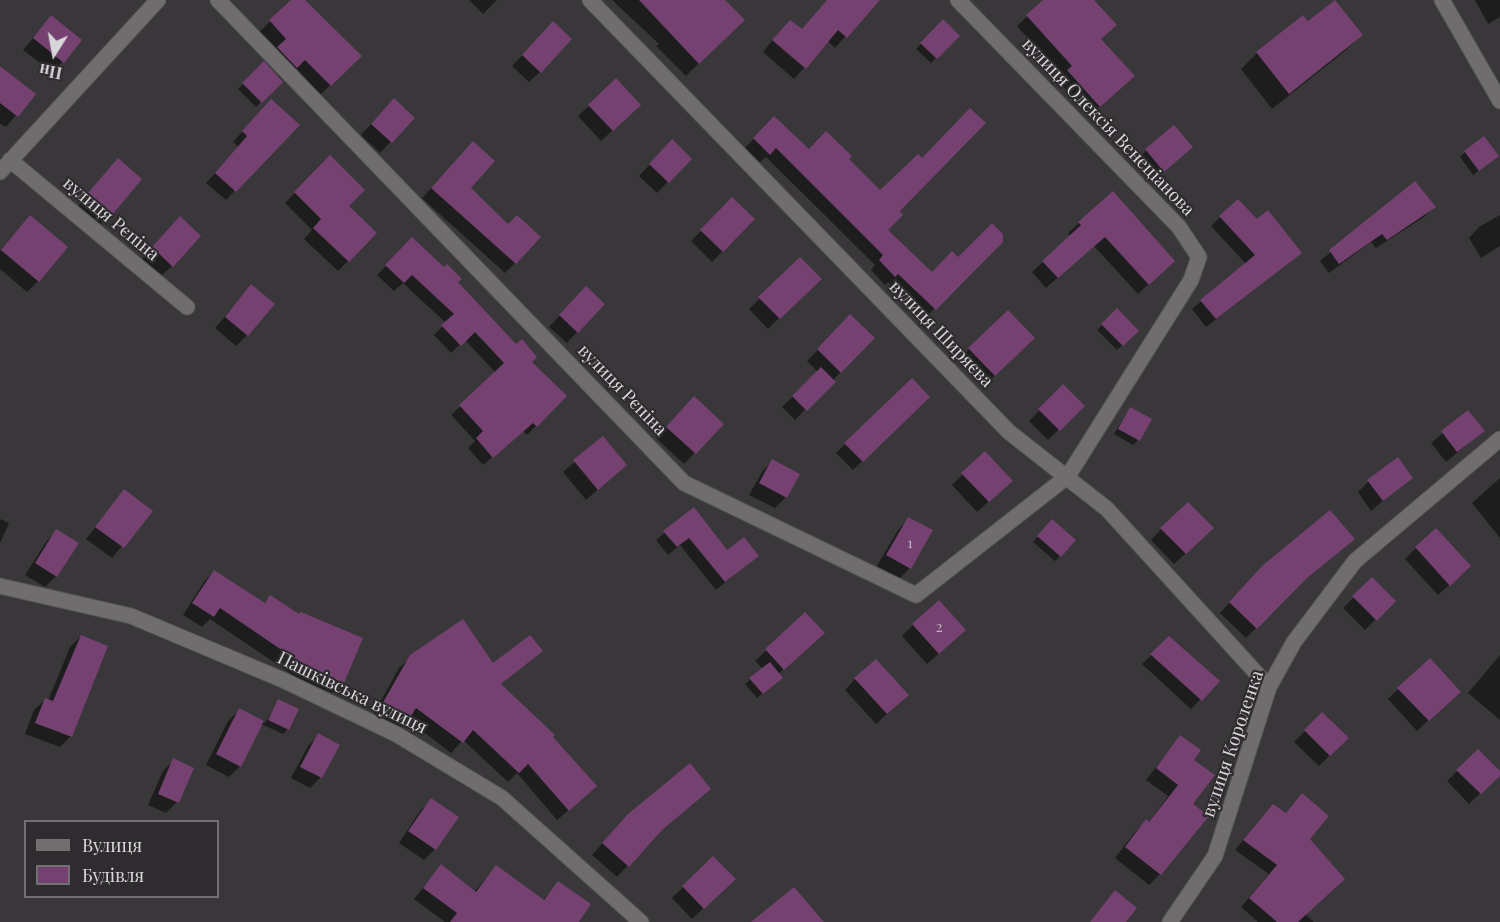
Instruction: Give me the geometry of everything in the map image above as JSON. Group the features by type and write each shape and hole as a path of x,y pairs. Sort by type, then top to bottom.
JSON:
{"street":[{"name":"вулиця Рєпіна","path":"158,0 5,166 187,308"},
{"name":"вулиця Рєпіна","path":"218,0 684,483 916,595 1068,476"},
{"name":"вулиця Ширяєва","path":"590,0 1009,432 1068,476 1107,509 1269,687"},
{"name":"вулиця Олексія Венеціанова","path":"958,0 1179,227 1199,257 1191,280 1068,476"},
{"path":"1442,0 1500,101"},
{"name":"вулиця Короленка","path":"1170,922 1215,856 1269,687 1293,642 1355,561 1500,439"},
{"name":"Пашківська вулиця","path":"0,586 131,616 284,680 396,734 502,798 641,922"}],"building":[{"path":"291,0 305,0 362,56 331,86 305,60 297,68 277,47 286,39 269,20"},
{"path":"639,0 725,0 745,20 699,64"},
{"path":"827,0 880,0 847,38 838,30 806,69 772,40 790,20 802,29"},
{"path":"1043,0 1094,0 1117,25 1101,39 1135,76 1100,107 1067,70 1072,66 1026,15"},
{"path":"1335,0 1363,35 1289,94 1256,52 1303,15 1308,21"},
{"path":"51,15 82,40 64,63 33,38"},
{"path":"943,19 960,36 937,59 920,43"},
{"path":"553,21 572,39 541,73 522,55"},
{"path":"264,61 283,82 262,103 242,83"},
{"path":"0,66 36,94 18,117 0,103"},
{"path":"616,78 641,105 613,131 588,105"},
{"path":"394,98 415,118 392,143 371,124"},
{"path":"271,99 300,125 236,192 215,173 247,136 242,131"},
{"path":"970,108 986,123 900,211 903,215 888,230 932,272 952,251 958,257 992,223 1003,234 1003,242 936,310 898,274 895,277 879,260 883,255 776,148 770,155 753,138 774,116 809,149 826,131 852,156 849,159 880,190 918,154 922,158"},
{"path":"1174,125 1193,147 1164,172 1145,149"},
{"path":"1484,136 1499,156 1479,171 1464,151"},
{"path":"672,139 692,159 669,183 649,164"},
{"path":"473,141 495,161 471,188 508,224 517,215 541,237 516,264 431,188"},
{"path":"330,155 365,190 349,206 377,233 349,262 313,228 321,219 294,192"},
{"path":"118,158 142,179 112,215 87,194"},
{"path":"1415,181 1436,207 1387,240 1382,234 1339,264 1329,250"},
{"path":"1113,191 1175,261 1149,285 1105,237 1058,278 1042,261 1081,225 1078,222"},
{"path":"732,197 755,219 723,252 700,230"},
{"path":"1238,199 1257,219 1268,210 1302,253 1216,319 1200,300 1255,255 1219,216"},
{"path":"30,215 68,247 39,282 1,250"},
{"path":"180,216 201,236 173,267 152,247"},
{"path":"412,237 444,267 447,264 462,279 458,282 516,344 522,339 537,357 532,362 567,396 537,427 533,423 493,458 476,438 483,431 459,405 504,363 475,332 461,346 441,325 454,314 412,275 404,283 385,265"},
{"path":"800,257 822,279 780,319 758,297"},
{"path":"251,284 275,304 248,336 225,317"},
{"path":"586,286 605,304 578,333 559,315"},
{"path":"1117,308 1139,331 1123,346 1101,324"},
{"path":"1008,310 1035,338 995,376 968,348"},
{"path":"850,314 875,338 841,373 817,349"},
{"path":"821,367 836,382 807,411 792,396"},
{"path":"912,378 930,397 863,462 844,443"},
{"path":"1063,384 1085,406 1060,431 1038,409"},
{"path":"694,396 724,424 696,454 666,427"},
{"path":"1130,407 1152,419 1140,441 1118,429"},
{"path":"1468,410 1485,431 1457,452 1441,431"},
{"path":"603,436 627,465 598,490 573,460"},
{"path":"985,451 1013,481 989,502 961,473"},
{"path":"1398,457 1413,478 1383,501 1367,480"},
{"path":"772,459 800,474 787,498 759,483"},
{"path":"124,489 153,511 124,548 95,527"},
{"path":"1188,502 1214,528 1186,554 1160,528"},
{"path":"694,507 727,550 744,537 759,556 725,582 689,538 677,547 663,531"},
{"path":"1330,510 1355,539 1306,579 1257,629 1229,602 1262,566"},
{"path":"908,517 933,530 911,569 886,555"},
{"path":"1052,519 1076,540 1061,557 1037,536"},
{"path":"1436,528 1471,566 1450,586 1415,547"},
{"path":"56,529 79,543 57,577 35,563"},
{"path":"214,570 265,603 270,595 299,614 301,612 363,638 344,683 311,670 220,608 214,617 192,603"},
{"path":"1372,577 1396,601 1377,621 1352,596"},
{"path":"939,600 966,630 939,654 912,624"},
{"path":"805,612 825,633 784,670 765,649"},
{"path":"463,619 493,663 530,635 543,651 501,684 555,735 553,737 597,786 569,811 528,764 519,773 473,730 463,743 416,708 408,721 381,706 410,655"},
{"path":"81,635 108,646 72,737 35,723 45,698 53,701"},
{"path":"1169,636 1220,681 1202,701 1150,654"},
{"path":"1430,658 1461,692 1429,721 1397,688"},
{"path":"876,659 909,695 887,714 854,678"},
{"path":"770,662 783,678 763,694 749,678"},
{"path":"278,699 299,709 289,730 268,720"},
{"path":"239,708 264,721 241,767 216,754"},
{"path":"1322,712 1349,738 1330,756 1304,730"},
{"path":"318,733 340,745 322,778 300,767"},
{"path":"1180,735 1201,750 1194,760 1215,775 1193,804 1209,816 1161,875 1125,847 1146,819 1149,822 1178,785 1156,768"},
{"path":"1478,749 1500,771 1500,776 1481,794 1456,770"},
{"path":"173,758 194,768 179,803 158,794"},
{"path":"690,763 711,789 662,830 629,867 602,843 628,814"},
{"path":"1302,793 1329,816 1310,839 1345,879 1298,922 1277,922 1249,898 1277,865 1243,840 1273,804 1286,813"},
{"path":"431,798 459,817 436,850 408,831"},
{"path":"713,856 736,879 704,909 682,886"},
{"path":"441,864 476,892 496,865 544,900 558,881 591,904 579,922 450,922 457,913 423,888"},
{"path":"794,887 824,922 751,922"},
{"path":"1115,890 1137,908 1126,922 1090,922"}]}
